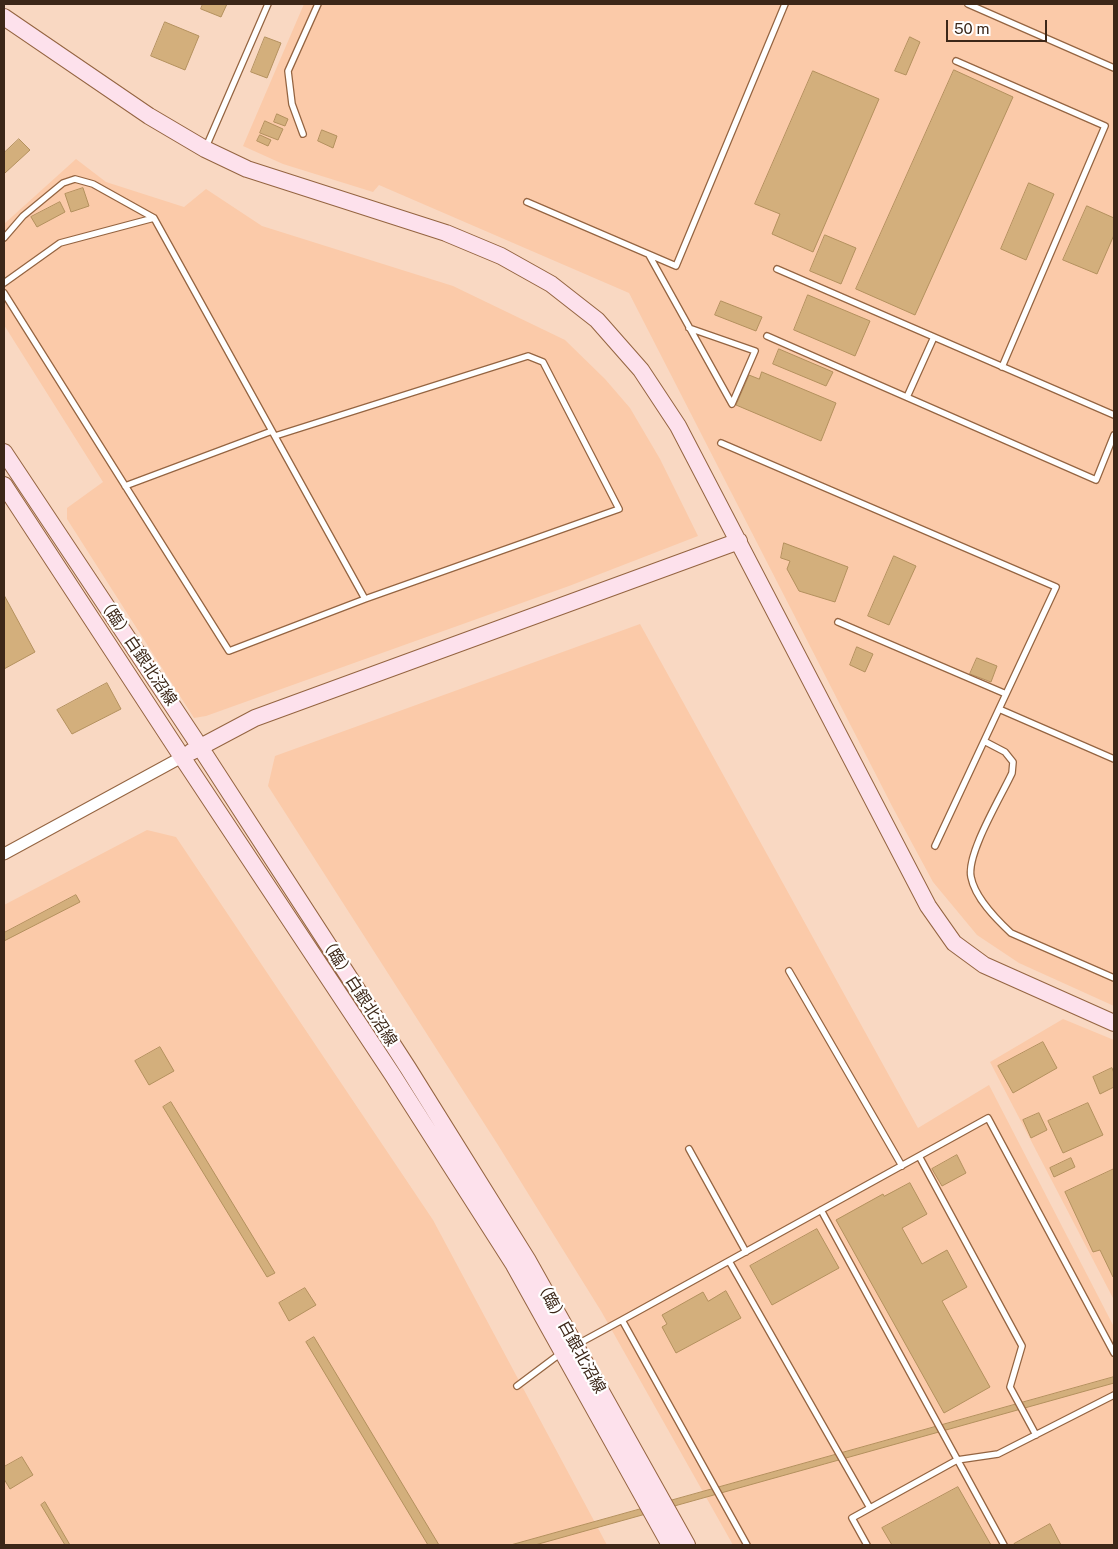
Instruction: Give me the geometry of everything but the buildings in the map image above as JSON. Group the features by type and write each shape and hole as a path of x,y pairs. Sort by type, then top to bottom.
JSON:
{"street":[{"path":"4,17 149,116 205,149 247,169 446,233 501,256 550,284 597,320 641,370 678,426 928,906 954,943 984,965 1114,1023"},
{"name":"（臨）白銀北沼線","path":"4,452 200,747 408,1068 527,1259 569,1349 670,1545"},
{"name":"（臨）白銀北沼線","path":"4,485 182,758 392,1074 569,1349 687,1545"},
{"path":"4,854 255,718 739,541"}],"lane":[{"path":"205,149 268,4"},
{"path":"304,134 292,104 288,71 318,4"},
{"path":"528,202 676,266 785,4"},
{"path":"968,4 1114,68"},
{"path":"956,61 1105,126 1002,367"},
{"path":"4,238 23,216 64,183 75,179 93,184 154,218 365,599"},
{"path":"4,283 60,244 154,218"},
{"path":"649,255 689,328 732,404 755,351 689,328"},
{"path":"777,269 1114,415"},
{"path":"4,294 125,486 229,650 365,599 619,509 543,362 528,356 273,434 125,486"},
{"path":"767,336 1096,480 1114,435"},
{"path":"907,397 934,337"},
{"path":"721,443 1056,586 935,846"},
{"path":"838,622 1006,694"},
{"path":"999,709 1114,758"},
{"path":"984,742 1005,752 1013,762 1012,773 973,854 970,876 978,895 1000,923 1012,933 1114,978"},
{"path":"789,970 902,1166"},
{"path":"517,1386 569,1349 988,1118 1114,1353"},
{"path":"689,1149 746,1252"},
{"path":"919,1156 1022,1346 1010,1387 1036,1435"},
{"path":"821,1210 1004,1545"},
{"path":"729,1261 870,1508"},
{"path":"622,1320 747,1545"},
{"path":"867,1545 852,1518 957,1460 998,1454 1114,1395"}],"shaded area":[{"path":"304,4 1114,4 1114,1006 1019,963 977,935 933,882 893,808 629,293 379,185 373,192 283,164 243,146"},
{"path":"76,159 106,182 184,207 206,189 262,226 453,286 565,340 605,379 630,408 660,459 698,536 569,586 206,716 194,718 67,519 67,508 103,482 4,325 4,224"},
{"path":"640,624 918,1128 989,1085 1114,1327 1114,1545 733,1545 601,1311 498,1145 268,786 275,756"},
{"path":"147,830 176,837 433,1220 607,1545 4,1545 4,905"},
{"path":"1063,1019 1114,1040 1114,1300 990,1062"}]}
